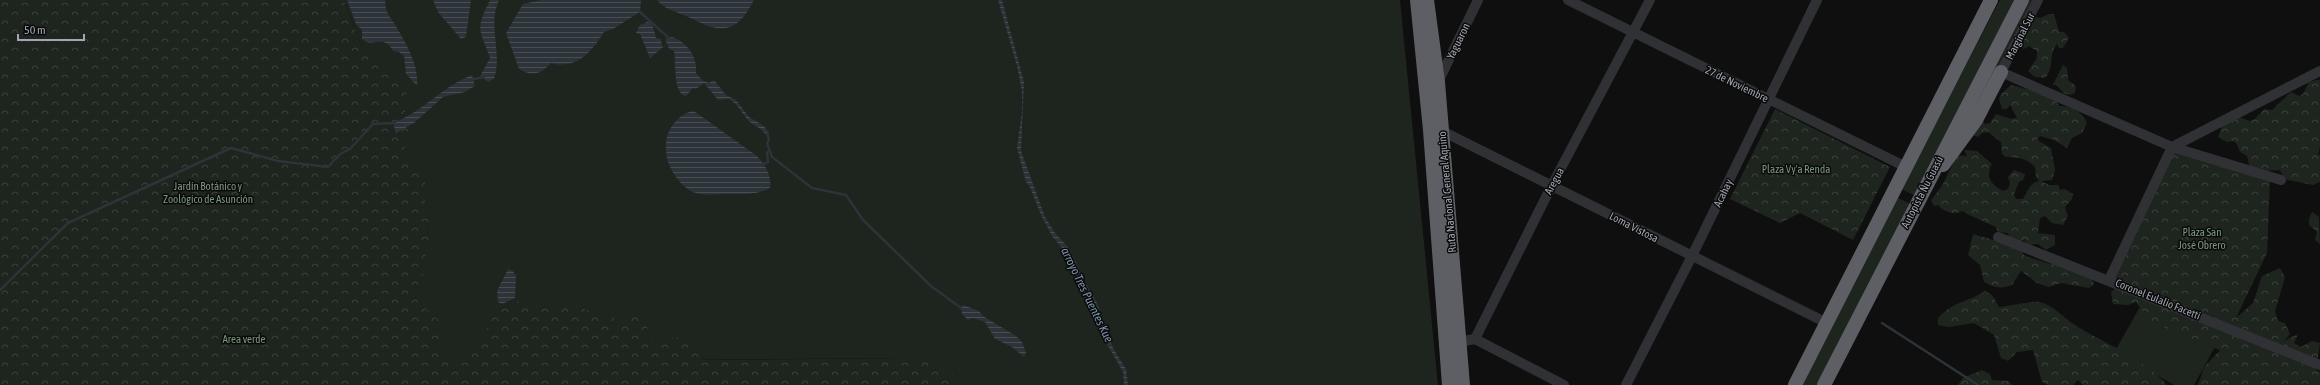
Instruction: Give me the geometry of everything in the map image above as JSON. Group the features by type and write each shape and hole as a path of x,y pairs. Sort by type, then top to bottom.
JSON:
{"highway":[{"name":"Ruta Nacional General Aquino","path":"1416,0 1453,343 1463,385"},
{"name":"Ruta Nacional General Aquino","path":"1427,0 1438,82 1442,130 1453,343 1448,385"},
{"path":"1795,385 1991,0"},
{"name":"Autopista Ñu Guasú","path":"1824,385 2022,0"},
{"path":"1924,189 1976,120 2002,72"}],"street":[{"name":"Yaguaron","path":"1438,82 1478,0"},
{"name":"27 de Noviembre","path":"1568,0 1906,167"},
{"name":"Aregua","path":"1475,339 1552,185 1650,0"},
{"name":"Acahay","path":"1626,385 1692,256 1817,0"},
{"name":"Marginal Sur","path":"2002,72 2038,0"},
{"path":"2172,147 2320,71"},
{"path":"2002,72 2172,147 2281,180"},
{"name":"Loma Vistosa","path":"1442,130 1827,323"},
{"name":"Coronel Eulalio Facetti","path":"2172,147 2109,280 2320,365"},
{"path":"1998,236 2109,280"},
{"path":"1453,343 1475,339 1564,385"}],"green space":[{"name":"Jardín Botánico y Zoológico de Asunción","path":"0,0 344,0 364,53 375,59 377,66 385,70 397,71 404,80 407,95 405,111 409,124 404,145 410,167 423,172 425,176 425,202 430,214 428,237 433,243 426,252 418,304 424,306 430,314 440,321 440,347 448,351 455,360 468,357 486,333 490,320 509,303 521,301 531,305 544,306 553,315 557,315 564,308 579,308 586,310 598,319 611,315 615,320 614,329 618,331 623,327 627,312 646,324 650,338 658,339 684,337 698,342 701,349 701,360 912,358 916,362 929,358 936,369 951,372 960,385 0,385"},
{"path":"344,0 1400,0 1438,385 940,385 912,358 409,362 429,227"},
{"path":"2000,0 2018,0 1916,196 1901,189"},
{"path":"2029,0 2033,0 1979,105 1956,143"},
{"path":"2049,14 2054,14 2059,32 2064,32 2069,38 2063,48 2059,48 2057,44 2054,48 2050,70 2045,78 2035,77 2028,71 2037,58 2037,51 2029,46 2024,49 2018,45 2033,16 2040,18"},
{"path":"2063,65 2067,68 2068,80 2076,86 2075,93 2070,95 2063,93 2056,84 2053,85"},
{"path":"2320,80 2320,146 2318,155 2320,155 2320,182 2313,185 2284,179 2280,170 2260,171 2250,169 2247,156 2240,152 2237,144 2233,141 2227,142 2218,137 2223,124 2238,117 2250,121 2255,119 2264,109 2272,110 2291,92 2299,96 2303,94 2309,82"},
{"path":"2011,85 2053,96 2059,106 2076,110 2083,116 2087,123 2082,133 2072,138 2067,148 2054,140 2040,136 2037,140 2051,148 2055,170 2052,180 2041,181 2049,185 2058,185 2060,190 2065,189 2073,194 2072,199 2065,207 2068,216 2063,225 2052,223 2045,216 2040,218 2038,233 2055,235 2055,245 2046,250 2038,244 2028,245 2024,240 2016,244 2025,256 2050,264 2063,263 2089,273 2094,284 2089,288 2061,283 2049,287 2037,283 2021,271 2012,285 2001,287 1991,286 1984,282 1980,265 1968,255 1973,234 1997,241 2011,241 2008,233 1998,232 1996,227 1963,211 1956,213 1950,212 1938,205 1934,206 1931,200 1942,186 1957,155 1967,156 1964,150 1977,151 1992,164 1989,172 1990,180 1995,186 2003,191 2008,189 2010,183 2008,177 2014,170 2025,174 2024,179 2019,182 2014,194 2016,199 2023,199 2031,185 2039,181 2036,177 2035,167 2025,160 2006,157 2002,154 2001,142 1988,132 1982,133 1978,137 1973,135 1981,118 1985,124 1990,123 1996,114 2011,119 2017,118 2010,105 2007,109 2002,109 1999,99 2001,94"},
{"name":"Plaza Vy'a Renda","path":"1775,109 1890,167 1853,240 1800,213 1780,223 1730,199"},
{"name":"Plaza San José Obrero","path":"2173,150 2270,181 2267,253 2236,318 2253,303 2262,276 2280,268 2285,277 2275,311 2278,321 2285,323 2290,334 2284,341 2298,334 2294,343 2301,347 2312,341 2320,343 2316,370 2320,372 2320,385 2198,385 2204,367 2220,350 2151,322 2136,302 2128,305 2113,304 2111,292 2122,284 2111,279"},
{"path":"1896,197 1911,204 1821,385 1803,385"},
{"path":"2312,212 2319,217 2320,244 2315,240 2317,232 2309,225 2309,219"},
{"path":"1985,291 1992,295 1999,307 2039,302 2054,308 2070,322 2146,366 2167,385 2083,385 2078,380 2073,385 2048,385 2042,382 2033,350 2017,352 2008,361 2001,358 1994,335 1974,323 1949,327 1938,325 1938,318 1944,312"},
{"path":"2141,305 2215,347 2194,385 2174,385 2115,351"},
{"path":"1982,370 1990,374 1992,380 2009,381 2012,385 1958,385 1963,378"}],"water":[{"path":"347,0 385,0 387,12 405,41 412,56 416,71 417,86 406,74 404,56 399,52 393,51 385,43 370,43 362,39 362,30 356,24"},
{"path":"433,0 471,0 466,37 461,39 438,12"},
{"path":"490,0 499,0 494,20 497,59 496,69 494,79 488,82 480,76 490,58 480,29 482,18"},
{"path":"541,0 641,0 640,12 613,29 604,32 589,52 582,58 576,62 568,64 551,63 544,70 533,74 519,69 506,33 523,4"},
{"path":"657,0 754,0 740,21 733,26 717,28 707,26 667,8"},
{"path":"998,0 1002,0 1024,82 1021,151 1045,217 1055,233 1067,246 1077,264 1082,278 1078,280 1066,253 1052,236 1041,215 1030,187 1026,182 1017,148 1022,111 1022,92 1017,66"},
{"path":"647,22 652,23 656,38 661,39 662,47 667,44 650,58 640,34 636,33 640,25"},
{"path":"672,37 687,46 695,61 696,73 702,80 709,83 714,80 726,95 736,100 749,117 764,126 769,133 766,135 748,120 737,105 729,99 718,100 704,83 696,89 693,88 686,96 682,94 677,84 674,51 669,49 665,39"},
{"path":"472,75 475,86 465,92 443,97 414,123 396,133 393,123 414,113 451,86"},
{"path":"694,111 757,156 767,170 770,179 770,188 750,194 708,195 693,192 681,183 674,175 667,156 667,136 671,127 678,119 689,112"},
{"path":"508,269 513,271 516,276 515,298 502,304 498,302 497,291"},
{"path":"1086,284 1097,303 1113,348 1126,369 1128,385 1124,385 1123,372 1104,339 1081,286"},
{"path":"963,305 979,311 983,316 1016,336 1022,342 1026,353 1024,357 1012,347 995,339 985,322 973,318 968,320 962,314 961,308"}],"waterway":[{"path":"640,12 671,40"},
{"name":"arroyo Tres Puentes Kue","path":"470,80 484,77"},
{"name":"arroyo Tres Puentes Kue","path":"0,290 68,223 231,148 278,161 328,167 340,154 350,149 373,124 395,123"},
{"path":"767,133 769,140 767,143 772,157 812,188 846,195 863,220 931,286 961,308"},
{"path":"764,164 768,162 767,152 769,151"},
{"name":"arroyo Tres Puentes Kue","path":"1079,276 1085,288"},
{"path":"1882,323 1978,385"}],"park label":[{"name":"Area verde","path":"244,339"}]}
